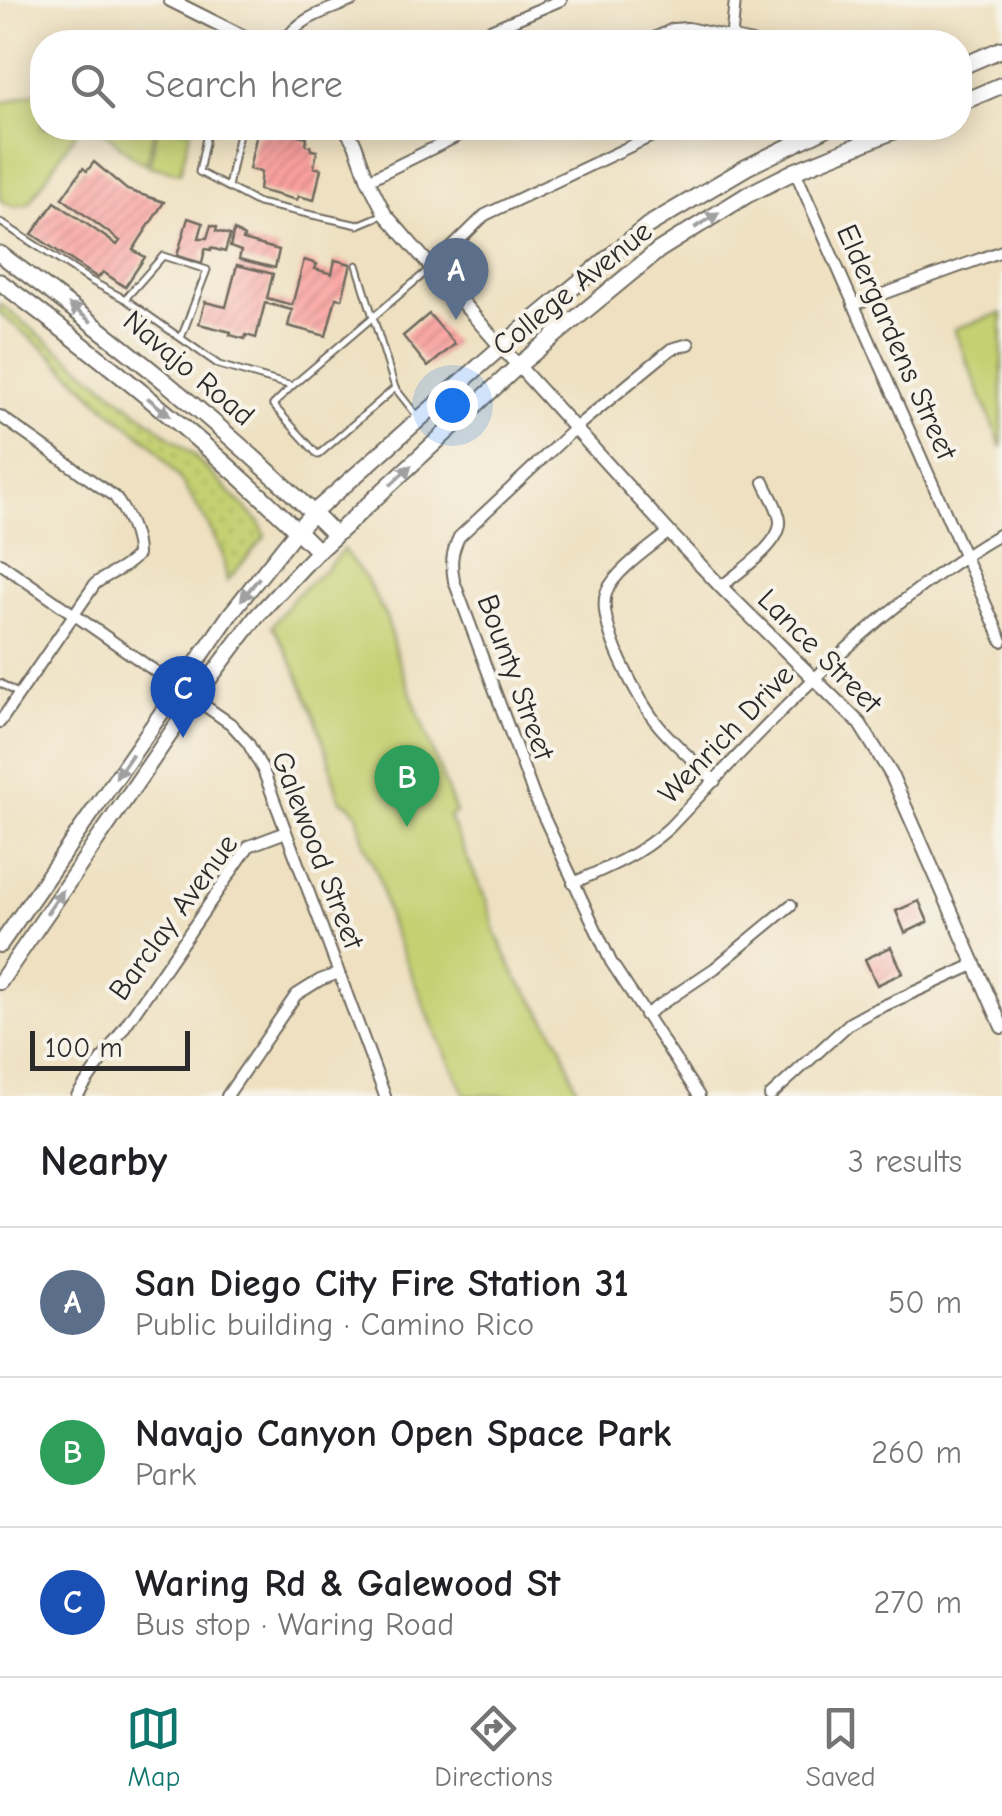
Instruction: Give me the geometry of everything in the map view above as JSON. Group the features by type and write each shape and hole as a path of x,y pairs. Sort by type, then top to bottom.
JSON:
{"main road":[{"path":"972,62 1002,49"},
{"path":"972,98 1002,85"},
{"name":"College Avenue","path":"298,530 501,347 647,226 747,166 802,140"},
{"name":"College Avenue","path":"318,551 519,365 659,250 795,171 871,140"},
{"name":"Navajo Road","path":"0,254 81,314 222,429 334,534"},
{"name":"Navajo Road","path":"0,282 200,440 318,551"},
{"path":"0,945 231,612 298,530"},
{"path":"0,982 195,698 256,617 318,551"}],"street":[{"path":"170,0 230,30"},
{"path":"291,30 302,21 353,0"},
{"path":"490,30 561,0"},
{"path":"733,30 735,0"},
{"name":"Lance Street","path":"352,140 385,214 669,532 873,741 1002,1027"},
{"path":"368,180 450,140"},
{"path":"432,268 486,214 643,140"},
{"name":"Eldergardens Street","path":"795,171 1002,641"},
{"path":"852,305 1002,251"},
{"name":"Bounty Street","path":"689,344 671,348 575,428 459,537 451,562 454,581 534,796 573,882 611,962 699,1096"},
{"path":"0,416 115,496 137,541 138,556 130,565 95,584 0,722"},
{"path":"721,586 776,540 780,516 764,482"},
{"path":"669,532 615,578 602,608 624,668 656,724 715,781"},
{"name":"Wenrich Drive","path":"573,882 626,860 651,844 814,678 898,604 964,555 1002,533"},
{"name":"Galewood Street","path":"0,563 179,686 230,724 248,743 263,770 384,1096"},
{"name":"Barclay Avenue","path":"77,1096 250,846 286,832"},
{"path":"645,1015 715,968 791,905"},
{"path":"770,1096 850,1023 974,966"},
{"path":"227,1096 296,995 339,973"}],"lane":[{"path":"206,140 199,172 258,202 358,225 385,214"},
{"path":"228,187 238,140"},
{"path":"0,222 126,299 219,365 292,386"},
{"path":"126,299 163,256 207,270 182,338"},
{"path":"357,266 395,388 420,420"},
{"path":"395,388 318,456 274,405 432,268"},
{"path":"0,683 19,695"}],"green space":[{"path":"30,94 30,140 71,140 29,204 14,207 0,200 0,104"},
{"path":"114,140 152,140 146,164"},
{"path":"155,140 188,140 180,173 149,166"},
{"path":"0,304 192,454 260,523 265,537 227,581 222,553 206,521 151,443 0,314"},
{"path":"1002,313 1002,448 954,329"},
{"path":"343,549 366,579 387,619 395,651 456,813 449,815 451,822 487,902 496,934 517,979 561,1044 579,1096 466,1096 437,1036 389,921 357,813 338,794 307,696 272,626 294,597"}],"building":[{"path":"255,140 307,140 306,145 317,151 314,167 321,169 314,200 298,196 297,200 259,190 261,172 249,169"},
{"path":"94,162 127,190 164,202 133,250 145,257 125,287 103,272 98,278 32,234 55,202 117,245 120,241 62,198 83,168 87,171"},
{"path":"188,218 203,223 199,238 207,238 211,225 230,235 225,252 205,249 202,263 177,256"},
{"path":"234,230 243,240 279,250 275,268 239,259 241,251 230,247"},
{"path":"304,260 317,264 315,269 332,274 335,260 351,264 342,299 336,298 326,336 288,326 292,310 265,303 256,338 246,335 245,339 199,324 205,302 226,307 237,265 273,274 267,298 292,305"},
{"path":"429,314 455,344 428,367 403,336"},
{"path":"919,901 928,922 905,933 896,911"},
{"path":"891,947 903,973 877,985 865,959"}],"place":[{"name":"San Diego City Fire Station 31","path":"456,320"},
{"name":"Waring Rd & Galewood St","path":"183,738"},
{"name":"Navajo Canyon Open Space Park","path":"407,827"}]}
